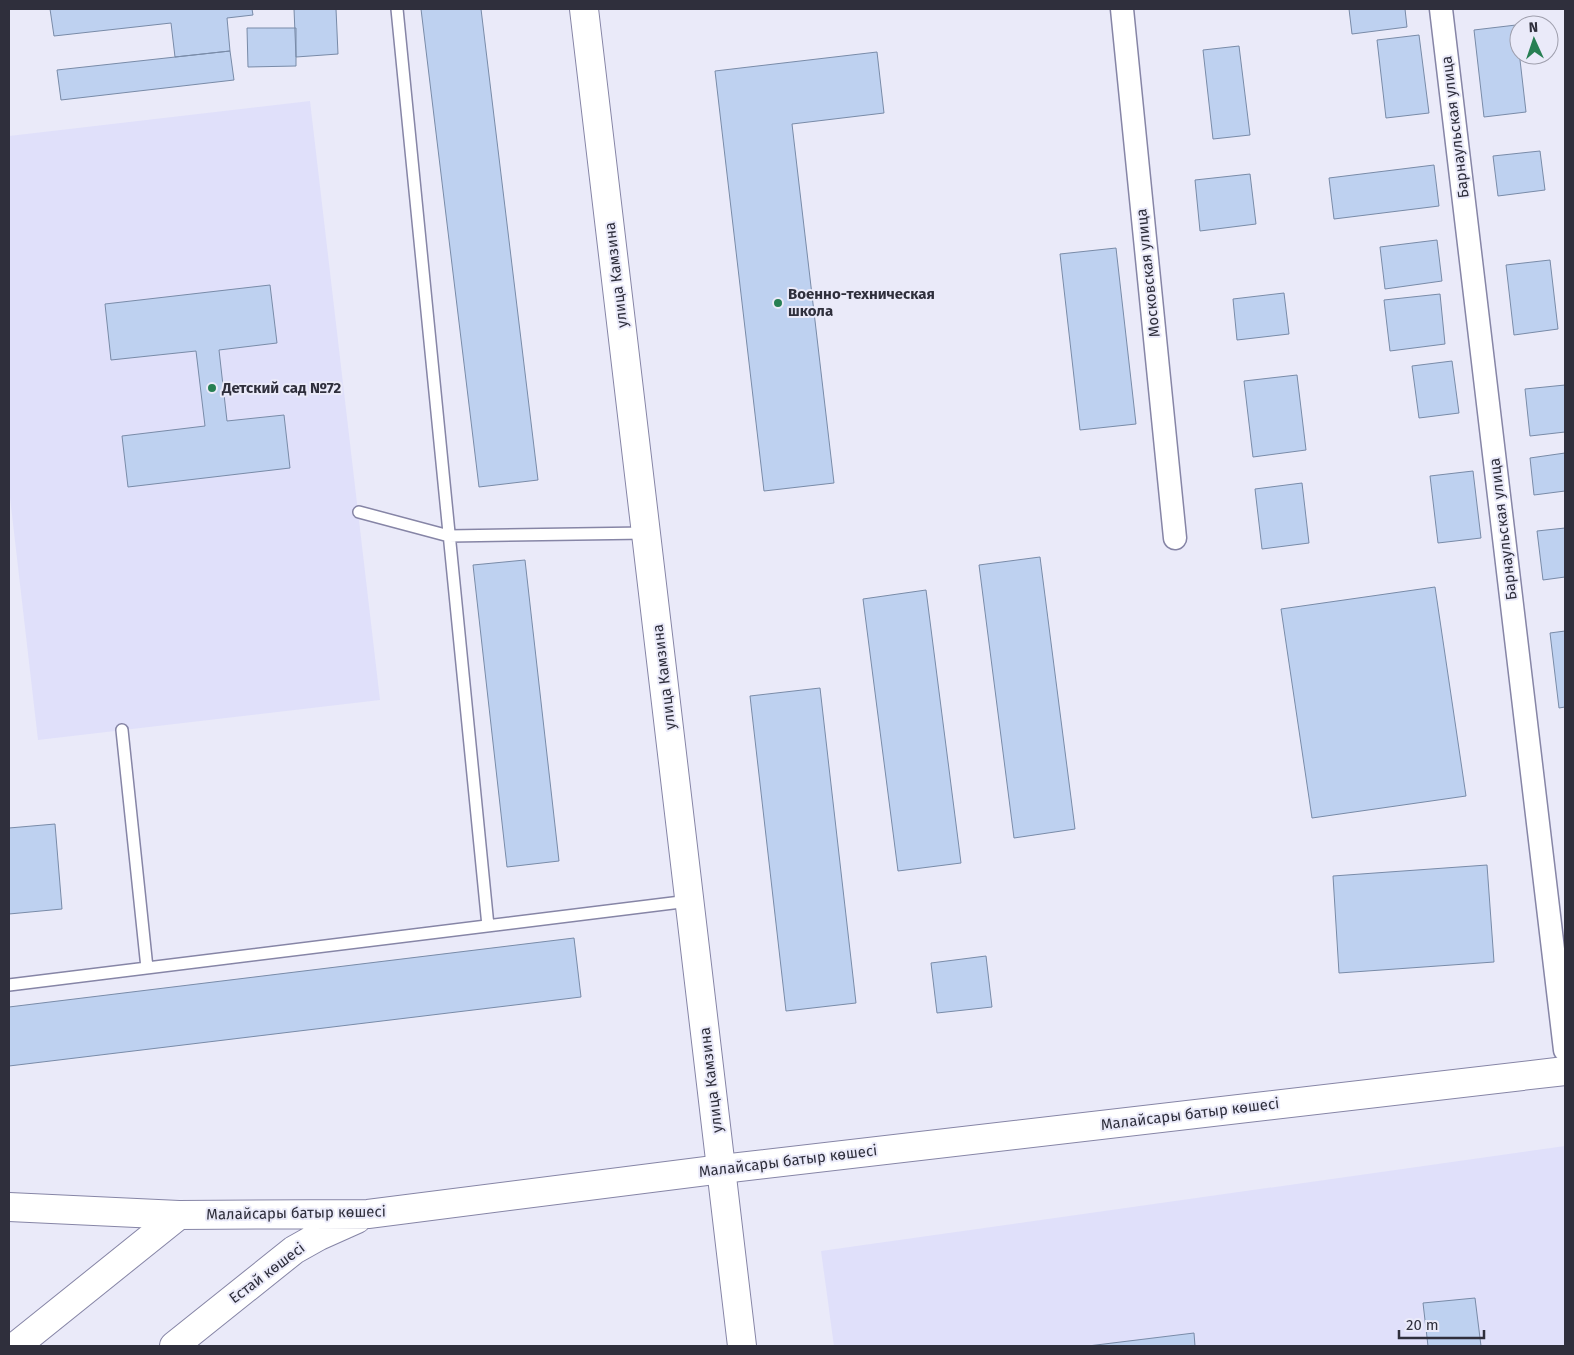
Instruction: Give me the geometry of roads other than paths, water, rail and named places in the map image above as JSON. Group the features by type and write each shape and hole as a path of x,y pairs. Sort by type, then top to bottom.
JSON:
{"main road":[{"name":"улица Камзина","path":"584,9 742,1346"},
{"name":"Малайсары батыр көшесі","path":"9,1208 179,1214 368,1214 722,1169 1565,1071"},
{"path":"16,1346 179,1214"},
{"name":"Естай көшесі","path":"174,1346 294,1250 319,1236 368,1214"}],"street":[{"name":"Московская улица","path":"1122,9 1175,538"},
{"name":"Барнаульская улица","path":"1441,9 1565,1050"}],"lane":[{"path":"397,9 488,926"},
{"path":"358,512 449,536 647,533"},
{"path":"122,730 147,968"},
{"path":"9,985 690,901"}],"place":[{"name":"Военно-техническая школа","path":"778,303"},
{"name":"Детский сад №72","path":"212,388"}]}
